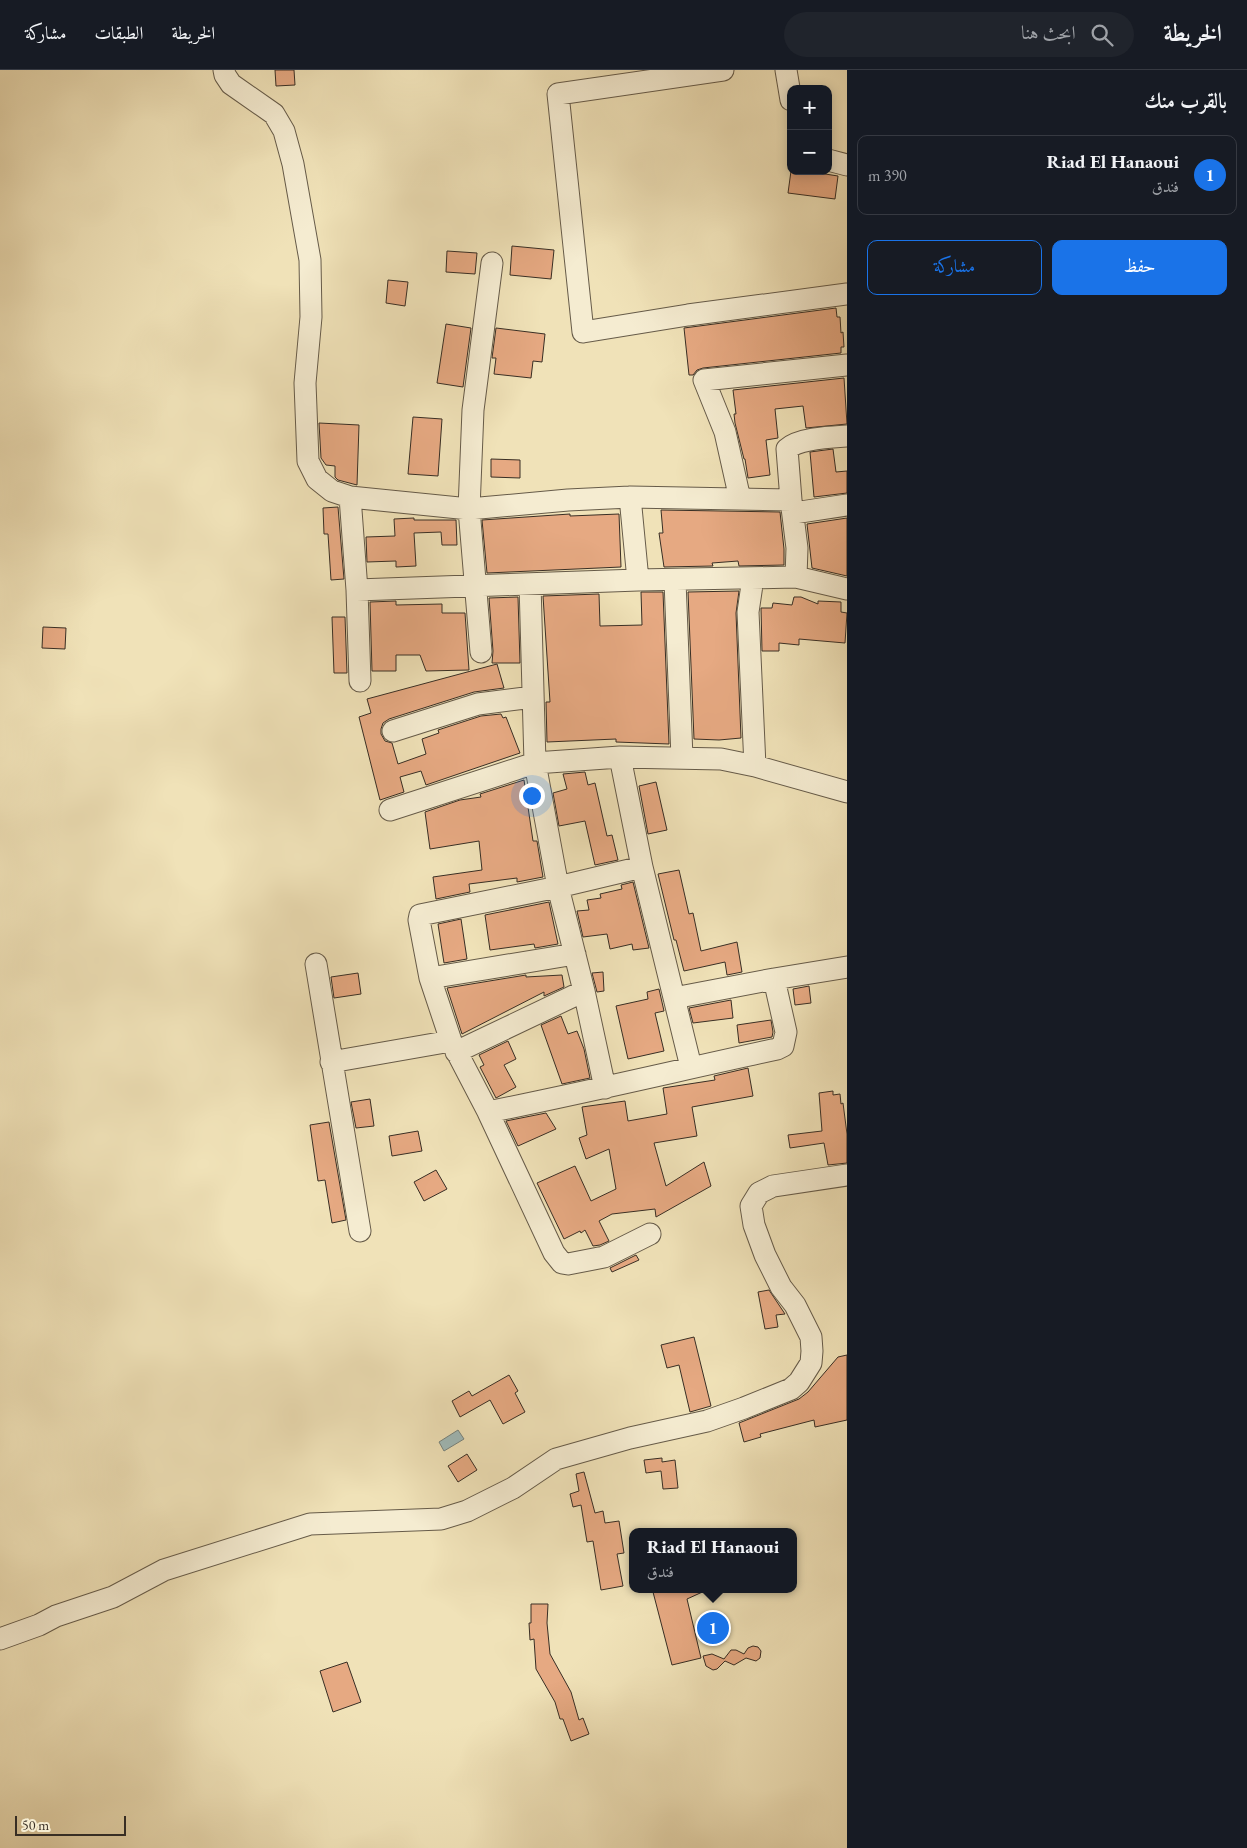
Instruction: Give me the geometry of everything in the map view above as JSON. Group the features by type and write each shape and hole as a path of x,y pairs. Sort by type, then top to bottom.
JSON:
{"street":[{"path":"224,70 231,84 274,114 284,131 293,164 310,260 311,317 305,383 308,461 317,479 332,491 350,497 469,509 568,500 630,497 740,499 792,506 847,505"},
{"path":"723,70 558,94 583,332 688,315 847,294"},
{"path":"786,70 788,85"},
{"path":"832,161 847,165"},
{"path":"481,652 469,509 473,410 492,263"},
{"path":"740,499 725,432 704,380 847,365"},
{"path":"796,577 797,548 787,449 793,444 802,441 847,436"},
{"path":"350,497 357,590 360,681"},
{"path":"630,497 638,580"},
{"path":"357,590 638,580 675,581 796,577 847,589"},
{"path":"754,578 748,612 755,766"},
{"path":"675,581 682,758"},
{"path":"530,584 534,763 558,887 584,991 605,1088"},
{"path":"393,731 478,704 533,697"},
{"path":"390,810 534,763 620,757 722,759 755,766 847,792"},
{"path":"620,757 642,867 691,1067"},
{"path":"642,867 558,887 420,915 419,920 430,978 454,1046 488,1112 554,1254 562,1263 568,1264 604,1257 650,1234"},
{"path":"430,978 575,954"},
{"path":"316,964 360,1231"},
{"path":"674,998 847,967"},
{"path":"488,1112 777,1049 783,1046 786,1032 774,979"},
{"path":"332,1062 454,1046 584,991"},
{"path":"0,1639 56,1616 113,1597 164,1570 310,1524 441,1519 467,1511 513,1488 556,1458 630,1438 707,1421 791,1390 799,1382 810,1363 812,1351 811,1337 795,1305 781,1286 765,1255 754,1225 751,1206 759,1194 773,1186 847,1175"}],"water":[{"path":"458,1430 464,1439 444,1451 439,1442"}],"building":[{"path":"275,70 294,70 295,85 276,86"},
{"path":"790,175 838,176 835,199 788,193"},
{"path":"512,246 554,250 551,279 510,275"},
{"path":"447,251 477,253 475,274 446,272"},
{"path":"388,280 408,282 405,306 386,303"},
{"path":"836,308 837,317 840,317 841,333 843,332 844,347 841,347 841,353 703,368 697,370 693,375 689,375 684,328"},
{"path":"446,324 471,328 463,387 437,383"},
{"path":"496,328 545,334 542,362 533,361 531,378 494,374 496,358 492,358"},
{"path":"844,378 847,424 806,428 803,406 775,409 778,438 766,440 770,475 748,478 735,423 734,414 736,414 733,390"},
{"path":"413,417 442,419 438,476 408,474"},
{"path":"319,423 359,425 357,485 338,480 335,477 335,466 326,465 321,458"},
{"path":"833,449 836,472 847,471 847,493 814,497 810,452"},
{"path":"491,459 520,460 520,478 491,477"},
{"path":"338,507 344,579 331,580 328,534 324,534 323,508"},
{"path":"661,510 780,512 784,565 739,566 738,561 712,563 713,566 664,567 659,533 663,533"},
{"path":"570,514 570,516 619,514 621,567 487,573 482,520"},
{"path":"414,518 414,520 456,520 457,545 442,545 441,532 414,533 416,566 396,567 396,561 367,562 366,537 395,536 394,519"},
{"path":"847,518 847,576 812,568 807,524"},
{"path":"739,591 736,613 741,738 719,740 694,739 688,592"},
{"path":"641,592 663,592 669,744 616,742 616,739 547,742 546,702 550,702 543,596 599,594 600,626 642,625"},
{"path":"518,597 520,663 492,663 493,651 489,598"},
{"path":"794,597 801,597 818,604 818,601 841,602 841,612 847,613 845,643 799,639 799,645 779,643 779,651 762,651 761,608 772,608 773,603 792,605"},
{"path":"396,601 396,605 442,604 442,613 465,613 469,670 426,671 420,655 396,655 396,671 372,671 370,602"},
{"path":"332,617 345,617 347,673 334,673"},
{"path":"43,627 66,628 65,649 42,648"},
{"path":"497,664 504,688 474,692 389,719 383,723 381,734 385,741 392,743 398,764 426,754 422,739 439,733 438,730 481,716 501,714 503,718 506,717 520,753 426,785 421,771 400,777 404,792 380,800 359,717 371,713 367,699"},
{"path":"585,772 588,785 595,783 607,836 612,835 618,860 595,865 585,821 559,826 553,793 567,789 563,774"},
{"path":"524,780 533,841 537,841 543,877 517,882 517,878 469,884 470,892 436,899 433,877 482,870 479,841 430,849 425,812 460,800 481,797 480,794"},
{"path":"656,782 667,830 648,834 639,786"},
{"path":"679,870 689,914 693,913 701,951 737,942 742,972 727,975 725,962 684,971 676,940 674,940 658,874"},
{"path":"633,882 649,948 633,950 632,944 610,949 607,934 583,937 577,911 589,910 587,900 601,898 600,894 622,889 621,885"},
{"path":"549,902 558,944 535,948 534,944 490,950 485,915"},
{"path":"461,919 467,959 444,963 438,924"},
{"path":"603,972 604,991 597,992 592,973"},
{"path":"358,973 361,994 334,998 331,977"},
{"path":"526,975 526,977 562,975 564,987 544,996 544,992 462,1034 447,988"},
{"path":"809,986 811,1003 795,1005 793,989"},
{"path":"659,989 664,1011 655,1013 664,1051 628,1059 616,1006 648,999 647,992"},
{"path":"731,1000 733,1018 693,1023 689,1008"},
{"path":"561,1016 568,1034 577,1031 584,1049 590,1078 562,1084 541,1025"},
{"path":"771,1020 772,1037 739,1043 737,1025"},
{"path":"508,1041 516,1059 504,1065 516,1087 496,1098 480,1067 484,1065 479,1055"},
{"path":"748,1068 753,1096 692,1107 697,1136 654,1143 666,1186 704,1162 711,1186 656,1217 655,1209 612,1214 599,1221 609,1241 600,1245 593,1246 585,1230 564,1239 537,1183 575,1166 591,1201 616,1189 609,1149 586,1159 579,1138 587,1135 582,1107 625,1101 628,1121 667,1114 663,1088 715,1080 714,1076"},
{"path":"833,1091 833,1095 840,1094 841,1104 843,1103 847,1134 847,1163 828,1165 824,1143 790,1148 788,1135 822,1131 819,1093"},
{"path":"370,1099 374,1126 356,1128 351,1102"},
{"path":"546,1113 556,1129 518,1146 506,1121"},
{"path":"329,1122 346,1220 332,1223 325,1180 318,1181 310,1125"},
{"path":"418,1131 422,1151 392,1156 389,1136"},
{"path":"436,1170 447,1189 424,1201 414,1182"},
{"path":"636,1255 639,1260 612,1272 610,1268"},
{"path":"769,1290 785,1314 776,1315 778,1327 765,1329 758,1292"},
{"path":"694,1337 711,1406 690,1412 679,1365 667,1368 661,1345"},
{"path":"847,1355 847,1420 815,1427 814,1420 760,1434 761,1437 744,1442 739,1423 799,1399 808,1392 838,1357"},
{"path":"509,1375 518,1391 515,1393 525,1412 503,1424 490,1400 460,1417 452,1401 469,1391 472,1396"},
{"path":"467,1454 477,1470 458,1482 448,1466"},
{"path":"662,1458 662,1462 675,1460 678,1488 663,1489 661,1471 646,1473 644,1460"},
{"path":"584,1472 595,1513 603,1511 605,1523 619,1521 624,1553 617,1554 623,1586 601,1590 593,1541 587,1542 581,1505 573,1507 570,1494 579,1491 576,1474"},
{"path":"653,1593 700,1593 687,1599 701,1658 672,1665"},
{"path":"531,1604 548,1604 547,1623 550,1654 571,1692 579,1720 583,1718 589,1734 571,1741 563,1719 560,1719 555,1702 536,1669 534,1639 530,1640"},
{"path":"758,1647 761,1651 760,1658 756,1661 746,1658 734,1665 725,1661 717,1669 713,1670 706,1666 703,1656 712,1654 724,1659 731,1650 744,1654 748,1648"},
{"path":"347,1662 361,1702 333,1712 320,1671"}],"place":[{"name":"Riad El Hanaoui","path":"713,1628"}]}
